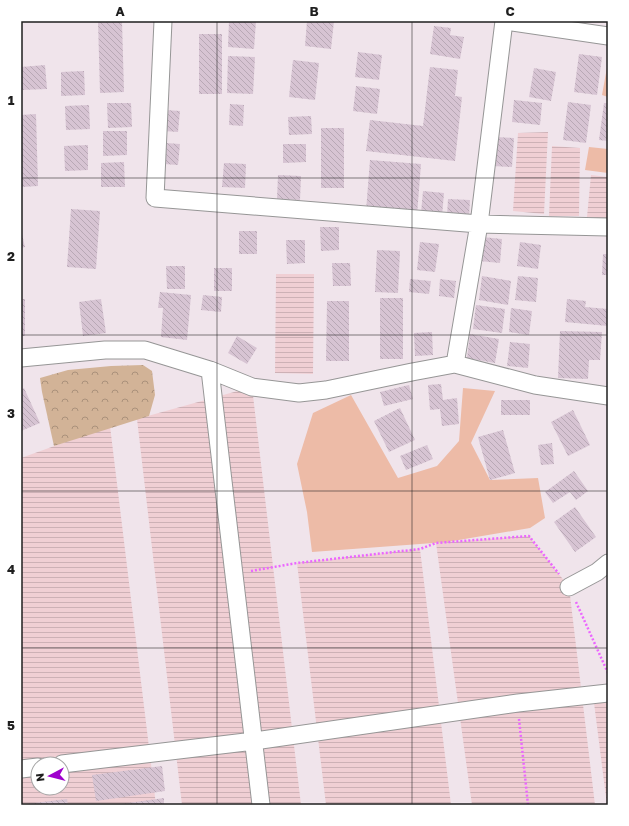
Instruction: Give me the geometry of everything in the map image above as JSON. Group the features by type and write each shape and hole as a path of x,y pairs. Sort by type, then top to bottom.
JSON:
{"street":[{"path":"163,21 155,198 479,224 608,227"},
{"path":"454,364 479,224 505,21 608,36"},
{"path":"21,358 105,350 145,350 210,370 252,387 299,393 326,390 454,364 536,385 608,396"},
{"path":"210,370 261,805"},
{"path":"569,587 597,572 608,563"},
{"path":"70,763 254,741 518,703 608,693"}],"path":[{"path":"235,575 297,562 420,549 436,543 529,536 569,587 608,673"},
{"path":"518,703 528,805"}],"shaded area":[{"path":"608,62 608,97 602,95"},
{"path":"548,132 544,214 513,211 518,133"},
{"path":"552,146 580,148 579,216 549,216"},
{"path":"589,147 608,149 608,173 585,170"},
{"path":"591,175 608,177 608,219 587,217"},
{"path":"276,274 314,274 313,374 275,373"},
{"path":"252,387 301,805 182,805 137,419"},
{"path":"463,388 495,391 471,443 490,480 538,478 545,518 530,528 447,542 312,552 307,512 297,464 313,413 351,395 398,478 437,466 459,441"},
{"path":"110,426 156,805 21,805 21,458"},
{"path":"529,536 569,587 595,805 472,805 436,543"},
{"path":"420,549 451,805 326,805 297,563"},
{"path":"608,693 608,805 607,805 593,695"}],"green space":[{"path":"143,365 152,371 155,395 149,416 54,446 40,378 68,370"}],"building":[{"path":"98,21 122,21 124,92 100,93"},
{"path":"229,21 256,21 254,49 228,47"},
{"path":"307,21 334,21 331,49 305,46"},
{"path":"434,26 451,28 450,35 464,37 460,59 430,54"},
{"path":"199,34 222,34 222,94 199,94"},
{"path":"358,52 382,55 379,80 355,77"},
{"path":"579,54 602,57 597,95 574,92"},
{"path":"228,56 255,57 253,94 227,93"},
{"path":"293,60 319,63 315,100 289,97"},
{"path":"45,65 47,89 22,90 21,67"},
{"path":"430,67 458,70 455,96 462,97 455,161 366,151 370,120 423,126"},
{"path":"534,68 556,72 551,101 529,97"},
{"path":"84,71 85,95 61,96 61,72"},
{"path":"356,86 380,89 377,114 353,111"},
{"path":"514,100 542,103 540,125 512,122"},
{"path":"568,102 591,105 586,143 563,140"},
{"path":"107,103 131,103 132,127 108,128"},
{"path":"604,103 608,103 608,141 599,140"},
{"path":"230,104 244,105 243,126 229,125"},
{"path":"89,105 90,129 66,130 65,106"},
{"path":"166,110 180,111 178,132 164,131"},
{"path":"36,114 38,186 21,187 21,115"},
{"path":"311,116 312,134 289,135 288,117"},
{"path":"321,128 344,128 344,188 321,188"},
{"path":"103,131 127,131 127,155 103,156"},
{"path":"495,137 514,138 512,167 493,166"},
{"path":"166,143 180,144 178,165 164,164"},
{"path":"283,144 306,144 306,162 283,163"},
{"path":"88,145 88,170 65,171 64,146"},
{"path":"370,160 421,164 417,215 366,211"},
{"path":"124,162 125,187 101,187 101,163"},
{"path":"224,163 246,164 245,188 222,187"},
{"path":"278,175 301,176 300,200 277,199"},
{"path":"423,191 444,193 442,216 421,213"},
{"path":"448,199 470,200 469,217 447,216"},
{"path":"71,209 100,211 96,269 67,267"},
{"path":"320,227 339,227 339,250 321,251"},
{"path":"21,230 25,247 21,248"},
{"path":"239,231 257,231 257,254 239,254"},
{"path":"482,237 502,239 500,263 479,261"},
{"path":"286,240 305,240 305,263 287,264"},
{"path":"420,242 439,244 435,272 417,270"},
{"path":"520,242 541,245 538,269 517,266"},
{"path":"377,250 400,251 398,293 375,292"},
{"path":"603,254 608,254 608,275 602,275"},
{"path":"332,263 350,263 351,286 333,286"},
{"path":"166,266 185,266 185,289 167,289"},
{"path":"214,268 232,268 232,291 214,291"},
{"path":"482,276 511,281 508,305 479,300"},
{"path":"518,276 538,278 536,302 515,300"},
{"path":"410,279 431,281 429,294 409,292"},
{"path":"440,279 456,281 454,298 439,296"},
{"path":"160,292 191,295 187,340 161,337 163,308 158,308"},
{"path":"203,295 222,297 221,312 201,310"},
{"path":"380,298 403,298 403,359 380,359"},
{"path":"21,299 25,299 25,336 21,336"},
{"path":"101,299 106,333 83,336 79,302"},
{"path":"567,299 586,301 585,307 608,309 608,326 565,322"},
{"path":"327,301 349,301 349,361 326,361"},
{"path":"476,305 505,309 502,333 473,329"},
{"path":"511,308 532,311 529,335 509,332"},
{"path":"560,331 602,332 600,360 589,360 588,379 558,378"},
{"path":"432,332 433,355 415,356 414,333"},
{"path":"470,334 499,339 495,363 467,358"},
{"path":"237,336 257,348 247,364 228,353"},
{"path":"510,342 530,344 528,368 507,366"},
{"path":"441,384 443,400 457,398 459,424 442,426 440,409 430,410 428,385"},
{"path":"409,385 413,399 384,406 380,392"},
{"path":"24,388 40,423 21,431 21,390"},
{"path":"501,400 530,400 530,415 501,415"},
{"path":"400,408 415,440 389,452 374,421"},
{"path":"573,410 590,445 568,456 551,422"},
{"path":"503,430 515,473 490,480 478,437"},
{"path":"552,443 554,464 541,465 538,445"},
{"path":"427,445 433,459 406,470 400,456"},
{"path":"574,471 588,491 576,500 570,492 553,503 545,492"},
{"path":"575,507 596,537 575,552 554,522"},
{"path":"162,766 165,791 96,801 92,775"},
{"path":"164,798 164,805 121,805 121,804"},
{"path":"67,799 68,805 26,805 26,804"}]}
